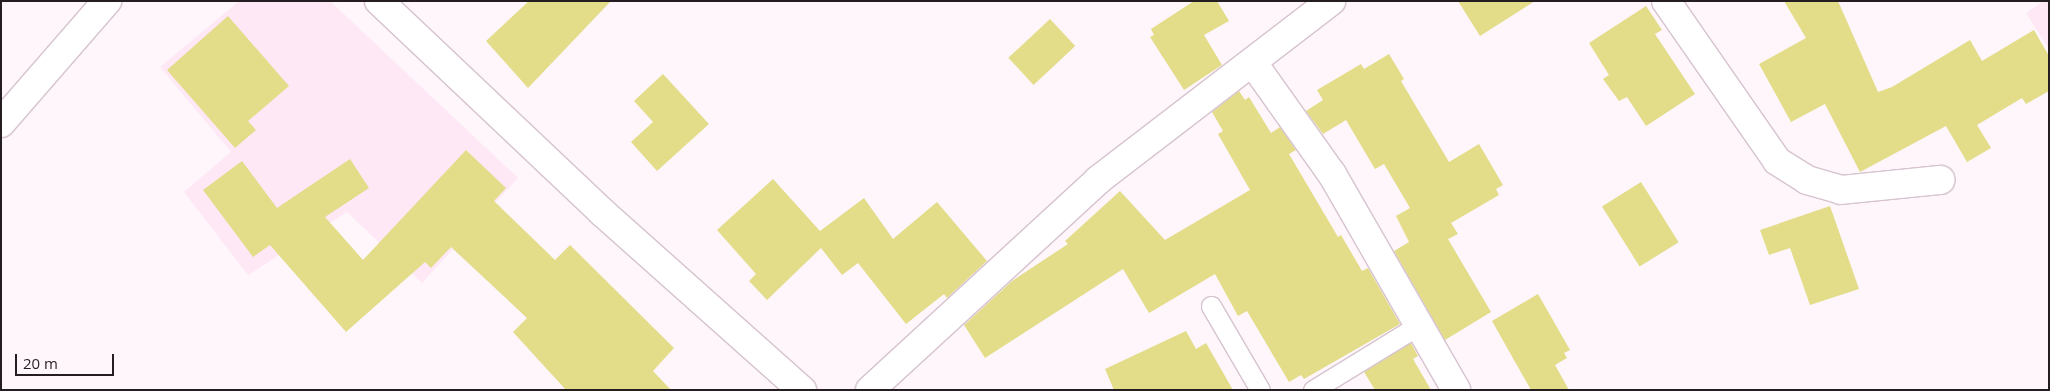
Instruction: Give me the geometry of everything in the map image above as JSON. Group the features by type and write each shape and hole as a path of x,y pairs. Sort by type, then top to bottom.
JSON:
{"street":[{"path":"1,123 107,1"},
{"path":"379,1 602,212 802,390"},
{"path":"870,390 1098,180 1253,63 1331,1"},
{"path":"1666,1 1777,161 1807,180 1841,190 1940,180"},
{"path":"1253,63 1332,174 1456,390"}],"lane":[{"path":"1211,306 1260,390"},
{"path":"1313,390 1419,325"}],"shaded area":[{"path":"239,1 330,1 518,178 422,283 347,212 248,275 184,192 231,152 160,67"},
{"path":"2044,1 2049,1 2049,49 2026,13"}],"building":[{"path":"529,1 611,1 528,88 486,41"},
{"path":"1194,1 1217,1 1229,21 1204,35 1222,65 1184,90 1150,37 1154,35 1151,29"},
{"path":"1458,1 1535,1 1480,36"},
{"path":"1784,1 1838,1 1878,92 1892,87 1970,40 1982,61 2034,30 2049,56 2049,91 2026,104 2022,98 1977,125 1991,148 1967,162 1946,126 1860,172 1825,104 1791,122 1759,64 1806,38"},
{"path":"1646,6 1662,30 1655,34 1695,94 1646,126 1627,97 1619,101 1603,79 1609,75 1589,43"},
{"path":"228,16 289,86 248,121 256,130 235,148 167,70"},
{"path":"1050,19 1075,46 1034,85 1008,58"},
{"path":"1389,54 1404,79 1401,81 1449,162 1479,144 1503,185 1496,189 1499,195 1451,223 1458,234 1448,239 1491,312 1445,340 1394,251 1409,242 1396,216 1410,208 1384,164 1375,169 1346,120 1323,134 1306,111 1323,100 1317,90 1361,64 1364,69"},
{"path":"663,74 709,124 657,171 631,142 653,122 634,101"},
{"path":"1239,91 1245,100 1249,97 1271,133 1280,127 1296,150 1289,154 1338,237 1341,235 1362,271 1368,268 1400,324 1304,379 1301,375 1289,382 1247,311 1238,316 1215,274 1149,313 1123,269 985,358 964,325 1012,281 1068,244 1065,241 1120,191 1165,240 1250,190 1218,134 1223,131 1212,112"},
{"path":"466,150 506,188 494,201 555,260 570,245 674,348 653,371 671,390 566,390 513,332 527,318 451,247 431,268 425,262 346,332 270,245 253,257 203,190 242,161 277,208 350,159 369,188 325,217 363,260"},
{"path":"773,179 820,231 864,198 893,239 937,202 987,261 947,298 944,294 906,324 858,263 842,275 821,248 767,300 749,281 756,274 717,230"},
{"path":"1641,182 1679,242 1640,267 1602,206"},
{"path":"1830,206 1859,289 1810,305 1790,248 1769,255 1760,230"},
{"path":"1538,294 1570,350 1564,353 1567,358 1555,365 1569,390 1531,390 1492,321"},
{"path":"1186,331 1196,349 1206,343 1233,390 1114,390 1105,369"},
{"path":"1411,343 1418,356 1413,359 1431,390 1375,390 1364,372"}]}
